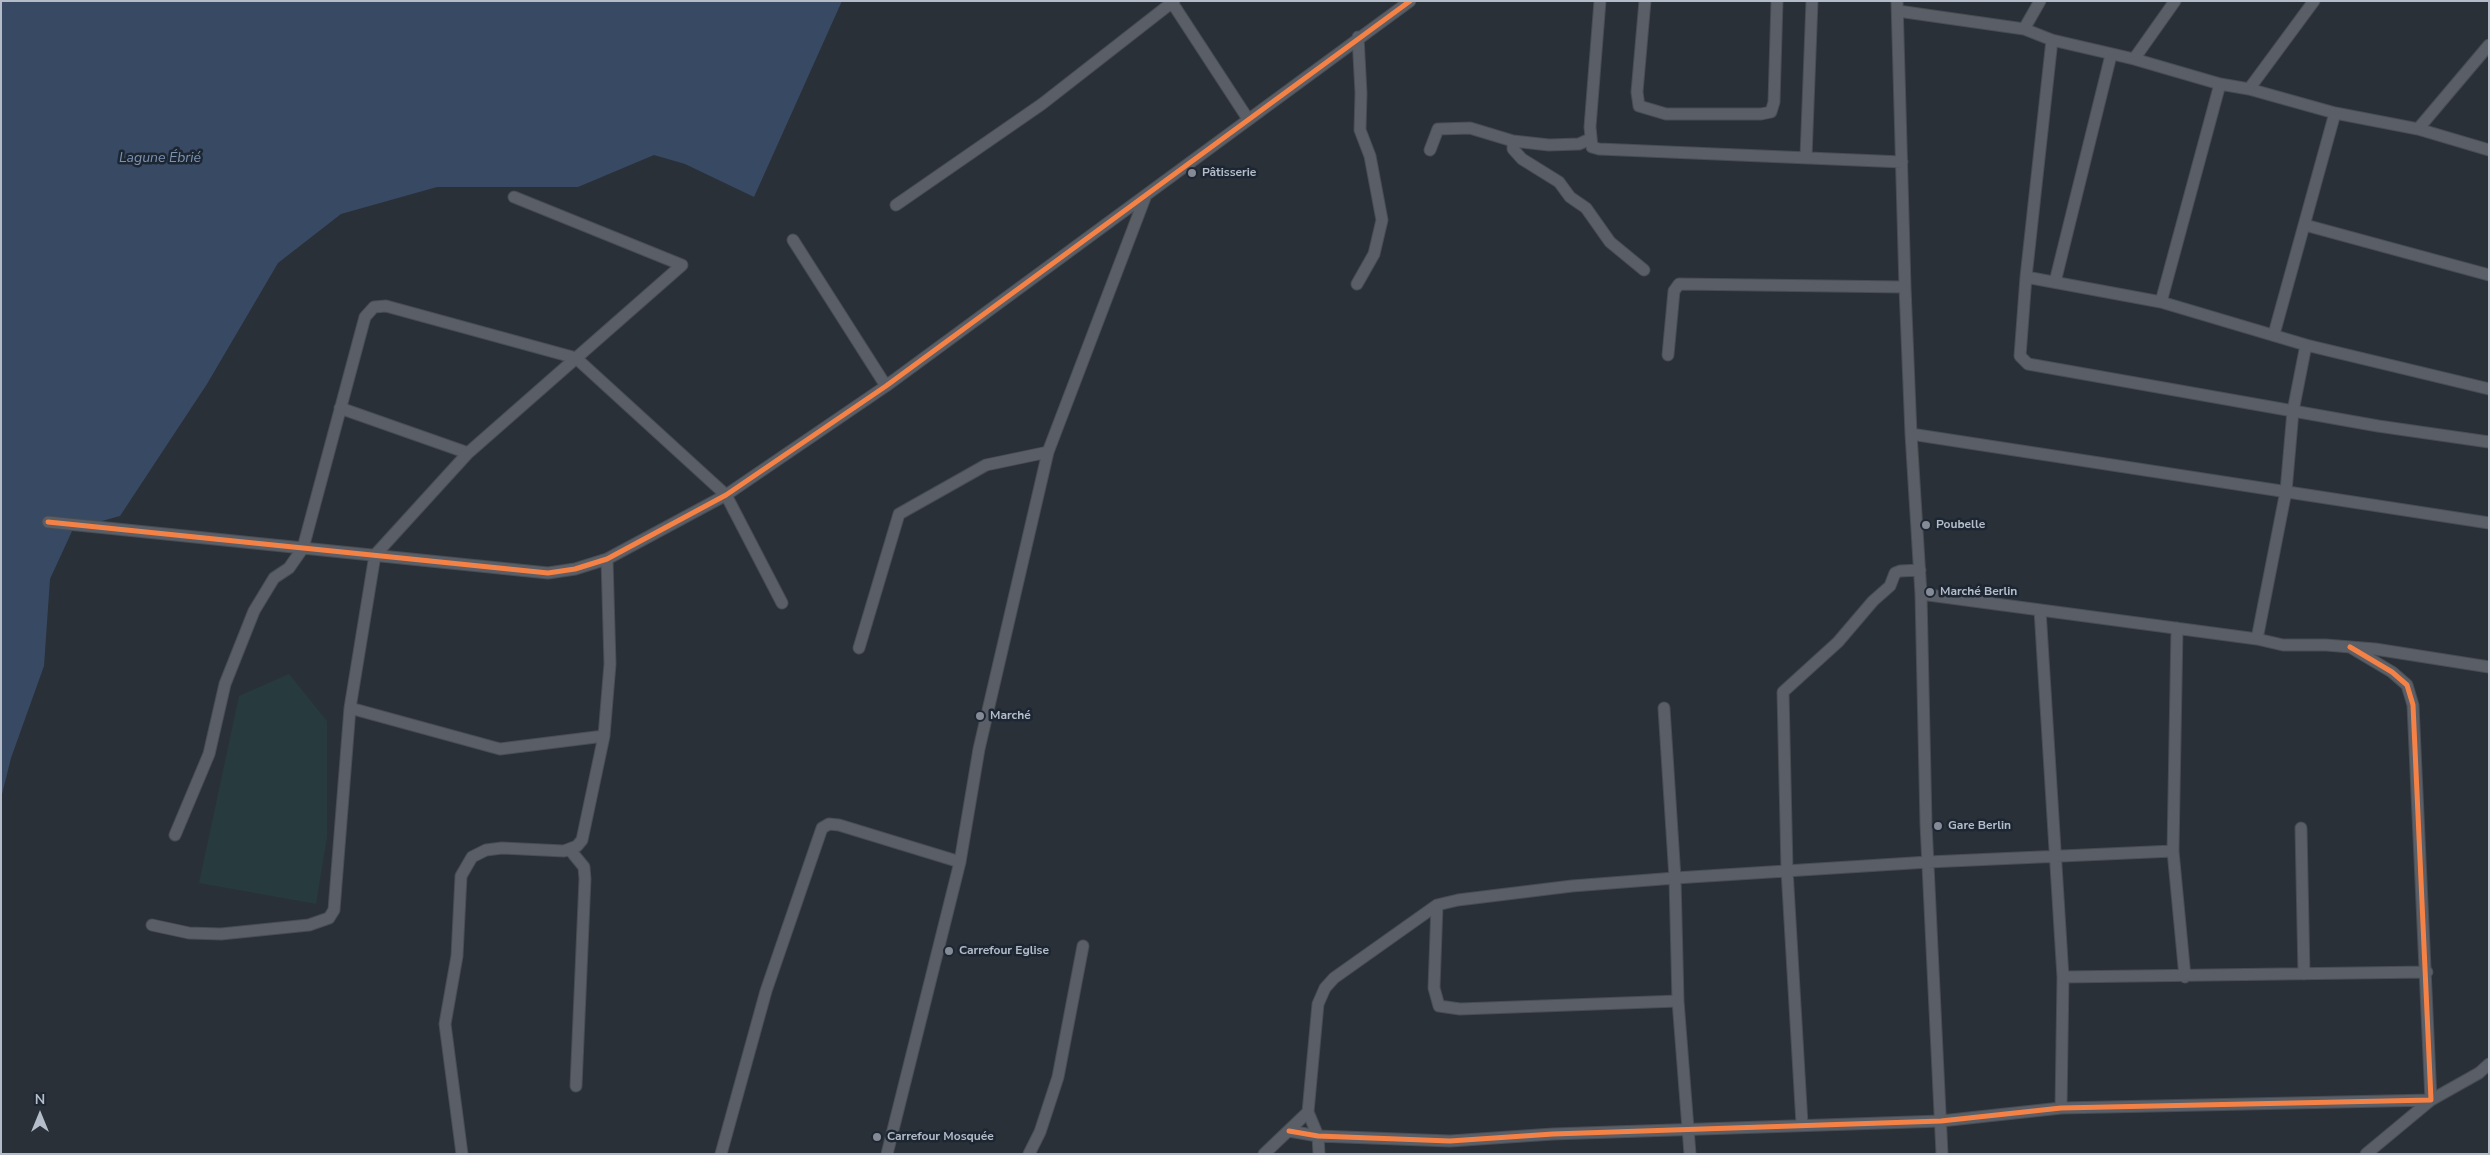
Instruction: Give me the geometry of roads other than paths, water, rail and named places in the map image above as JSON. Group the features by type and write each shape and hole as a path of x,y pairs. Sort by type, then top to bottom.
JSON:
{"street":[{"path":"48,522 548,573 575,569 606,559 726,495 886,386 1358,37 1410,1"},
{"path":"1600,1 1590,139 1592,147 1599,149 1902,162"},
{"path":"1645,1 1637,92 1639,106 1666,114 1761,114 1771,112 1774,102 1777,1"},
{"path":"1806,157 1812,1"},
{"path":"2024,30 2040,1"},
{"path":"2134,59 2175,1"},
{"path":"2248,89 2314,1"},
{"path":"896,205 1042,104 1173,2 1248,119"},
{"path":"1942,1154 1928,862 1920,570 1911,434 1905,287 1898,6 2024,30 2052,40 2134,59 2220,84 2248,89 2335,113 2418,129 2489,150"},
{"path":"1357,284 1374,254 1382,220 1370,156 1360,130 1362,93 1358,37"},
{"path":"2052,40 2026,277 2020,356 2028,364 2293,411 2489,442"},
{"path":"2418,129 2489,45"},
{"path":"2055,282 2111,55"},
{"path":"2161,302 2220,84"},
{"path":"2274,334 2335,113"},
{"path":"1430,150 1438,129 1470,128 1513,141 1556,145 1579,144 1590,139"},
{"path":"1513,141 1513,149 1522,159 1559,182 1570,197 1586,208 1610,242 1644,270"},
{"path":"887,1154 960,862 979,749 1048,452 1146,195"},
{"path":"152,926 190,933 221,934 309,925 329,918 334,910 350,708 375,555 468,453 682,265 514,197"},
{"path":"2305,226 2489,274"},
{"path":"793,240 886,386"},
{"path":"2026,277 2161,302 2306,345 2489,389"},
{"path":"1668,355 1674,291 1679,284 1905,287"},
{"path":"175,835 210,754 225,684 246,628 274,578 289,568 303,548 365,317 374,307 386,306 576,358 726,495 782,602"},
{"path":"2257,639 2286,490 2293,411 2306,345"},
{"path":"340,408 468,453"},
{"path":"1911,434 2489,522"},
{"path":"859,648 899,514 986,465 1048,452"},
{"path":"462,1154 445,1024 456,956 461,876 472,857 486,850 502,848 559,852 570,850 582,840 604,736 610,664 606,559"},
{"path":"1802,1124 1787,870 1783,692 1838,642 1869,605 1890,586 1896,573 1920,570"},
{"path":"1921,594 2257,639 2284,645 2350,647 2397,652 2489,667"},
{"path":"2040,610 2063,977 2062,1108"},
{"path":"2177,628 2173,851 2185,976"},
{"path":"2350,647 2400,678 2407,685 2413,705 2427,972 2431,1100"},
{"path":"350,708 500,749 604,736"},
{"path":"1664,708 1675,878 1678,1001 1690,1154"},
{"path":"720,1154 766,992 822,828 829,824 839,825 960,862"},
{"path":"2301,828 2304,974"},
{"path":"570,850 584,867 585,878 576,1086"},
{"path":"1319,1154 1318,1136 1308,1112 1318,1004 1324,988 1334,978 1437,905 1458,900 1572,886 1675,878 1928,862 2056,858 2173,851"},
{"path":"1437,905 1434,988 1439,1006 1460,1010 1678,1001"},
{"path":"1029,1154 1040,1132 1058,1077 1083,946"},
{"path":"2063,977 2427,972"},
{"path":"2366,1154 2431,1100 2479,1073 2489,1064"},
{"path":"1289,1131 1318,1136 1450,1141 1553,1134 1802,1124 1941,1121 2062,1108 2431,1100"},
{"path":"1264,1154 1308,1112"},
{"path":"1450,1141 1450,1154"}],"water":[{"name":"Lagune Ébrié","path":"1,1 842,1 754,197 685,164 654,155 578,187 437,187 341,214 278,263 207,384 120,516 73,529 50,579 44,666 11,758 1,798"}],"place":[{"name":"Pâtisserie","path":"1192,173"},
{"name":"Poubelle","path":"1926,525"},
{"name":"Marché Berlin","path":"1930,592"},
{"name":"Marché","path":"980,716"},
{"name":"Gare Berlin","path":"1938,826"},
{"name":"Carrefour Eglise","path":"949,951"},
{"name":"Carrefour Mosquée","path":"877,1137"}]}
